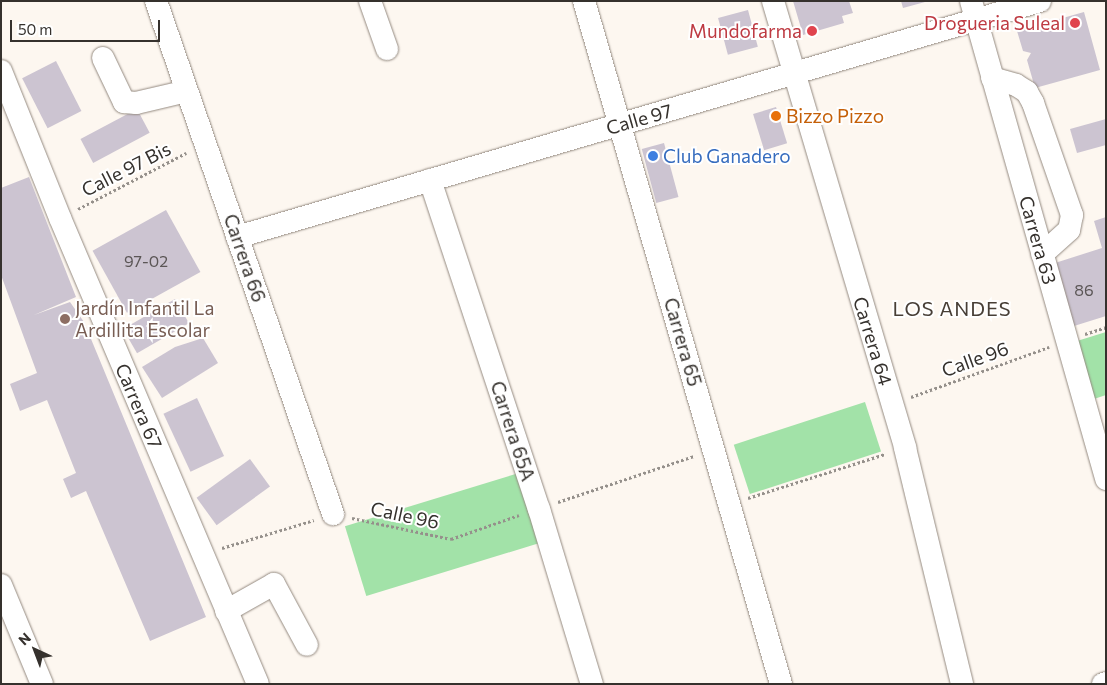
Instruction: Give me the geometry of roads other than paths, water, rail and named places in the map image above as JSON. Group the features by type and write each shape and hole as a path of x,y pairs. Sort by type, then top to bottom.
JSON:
{"street":[{"name":"Carrera 66","path":"156,1 334,514"},
{"path":"370,1 387,49"},
{"name":"Carrera 65","path":"584,1 780,684"},
{"name":"Carrera 64","path":"773,1 905,448 962,684"},
{"name":"Calle 97","path":"237,237 794,74 974,10 1040,1"},
{"name":"Carrera 63","path":"974,10 1106,479"},
{"path":"103,58 124,102 136,102 187,91"},
{"name":"Carrera 67","path":"1,71 60,218 226,611 250,682"},
{"path":"992,78 1016,85 1027,92 1033,103 1072,215 1069,230 1042,254"},
{"name":"Carrera 65A","path":"430,180 539,508 592,684"},
{"path":"226,611 274,584 307,645"},
{"path":"1,585 42,684"}],"place":[{"name":"Drogueria Suleal","path":"1075,23"},
{"name":"Mundofarma","path":"812,31"},
{"name":"Bizzo Pizzo","path":"776,116"},
{"name":"Club Ganadero","path":"653,156"},
{"name":"Jardín Infantil La Ardillita Escolar","path":"65,319"}],"district":[{"name":"LOS ANDES","path":"952,308"}]}
